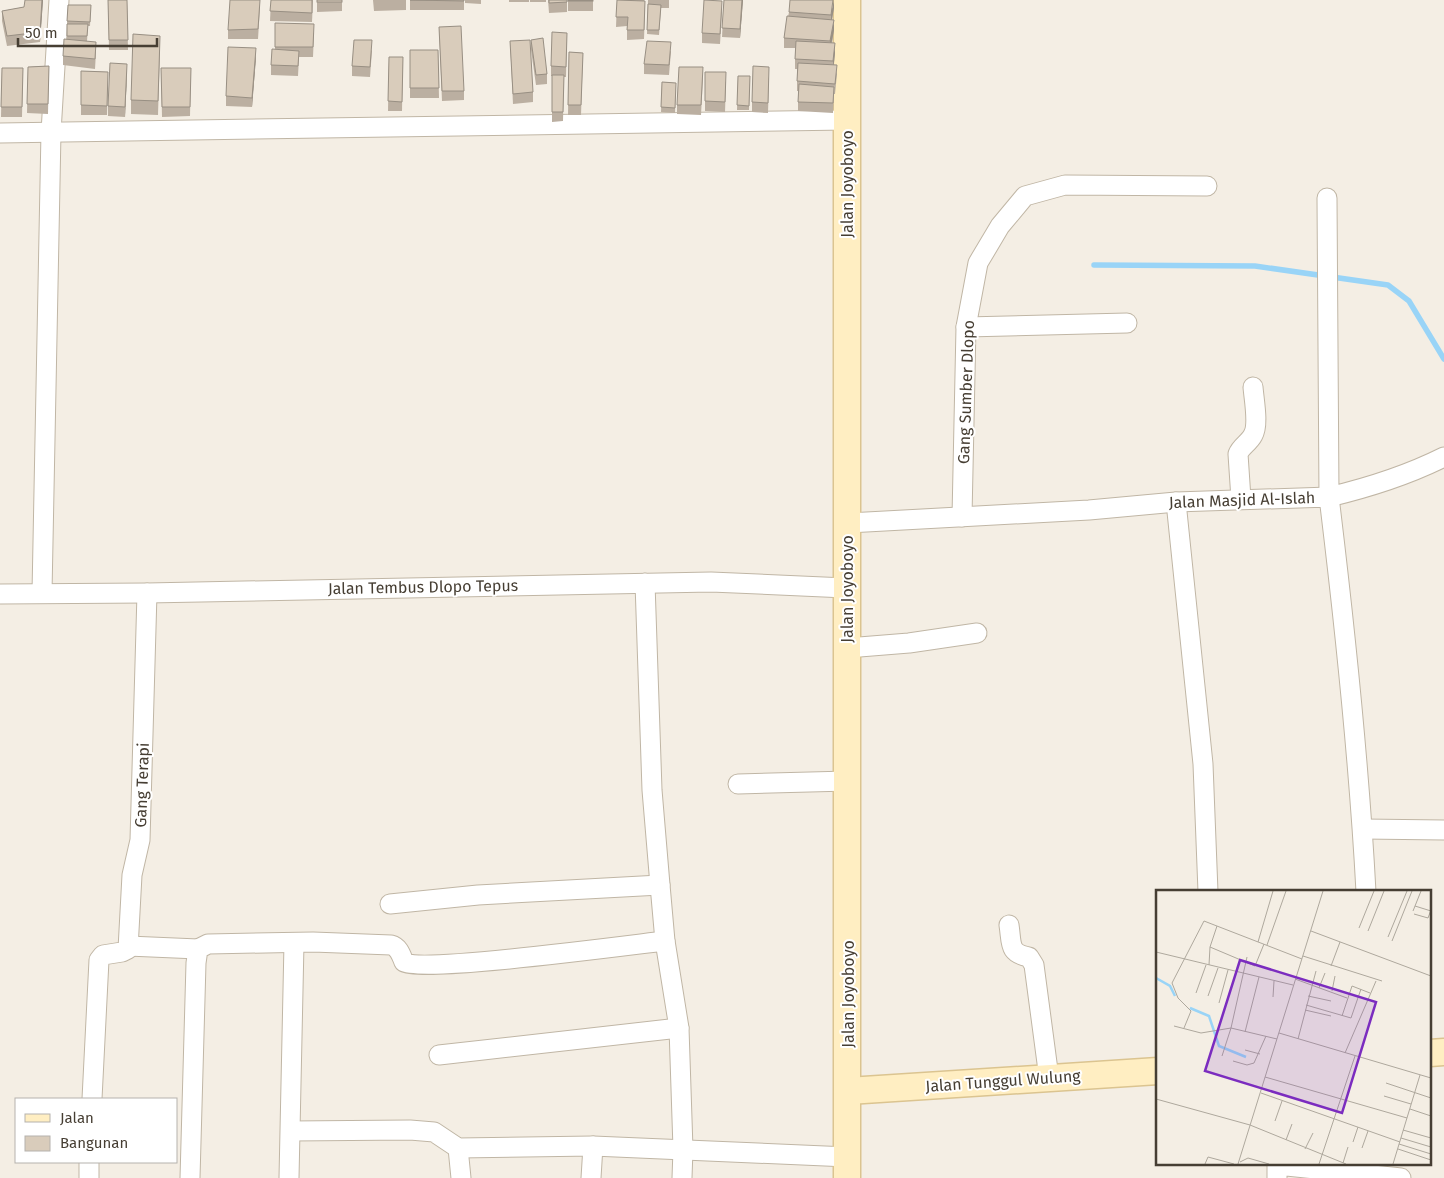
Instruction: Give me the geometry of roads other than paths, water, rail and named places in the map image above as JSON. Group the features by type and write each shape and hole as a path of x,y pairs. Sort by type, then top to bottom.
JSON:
{"main road":[{"name":"Jalan Joyoboyo","path":"847,0 848,523 846,588 848,1168"},
{"name":"Jalan Tunggul Wulung","path":"848,1091 1156,1071"}],"street":[{"path":"42,593 51,132 59,0"},
{"path":"0,133 847,120"},
{"name":"Gang Sumber Dlopo","path":"962,517 966,327 978,264 1000,226 1025,196 1065,185 1207,186"},
{"path":"1327,198 1329,496 1374,486 1444,457"},
{"path":"966,327 1127,323"},
{"path":"1240,499 1238,454 1256,428 1253,387"},
{"name":"Jalan Masjid Al-Islah","path":"848,523 1089,510 1176,502 1329,496 1344,626 1363,829 1366,890"},
{"path":"1176,502 1203,764 1208,890"},
{"name":"Jalan Tembus Dlopo Tepus","path":"0,594 711,582 846,588"},
{"path":"645,583 652,790 665,941 679,1028 683,1149 682,1178"},
{"name":"Gang Terapi","path":"128,946 132,875 141,827 147,593"},
{"path":"847,648 909,643 977,633"},
{"path":"738,784 848,781"},
{"path":"1363,829 1444,830"},
{"path":"390,904 478,895 660,885"},
{"path":"1009,924 1014,951 1018,955 1029,957 1034,965 1050,1078"},
{"path":"92,1098 99,960 103,955 122,952 128,949 128,946 198,949 208,944 313,942 391,945 399,950 404,962 413,965 455,964 665,941"},
{"path":"289,1178 294,943"},
{"path":"190,1178 196,963 198,949"},
{"path":"439,1055 679,1028"},
{"path":"291,1131 410,1130 434,1132 458,1148 593,1146 683,1149 848,1168"},
{"path":"591,1178 593,1146"},
{"path":"458,1148 461,1178"},
{"path":"89,1163 89,1178"},
{"path":"1290,1166 1379,1173 1401,1178"}],"waterway":[{"path":"1094,265 1255,266 1388,285 1409,301 1444,359"}]}
